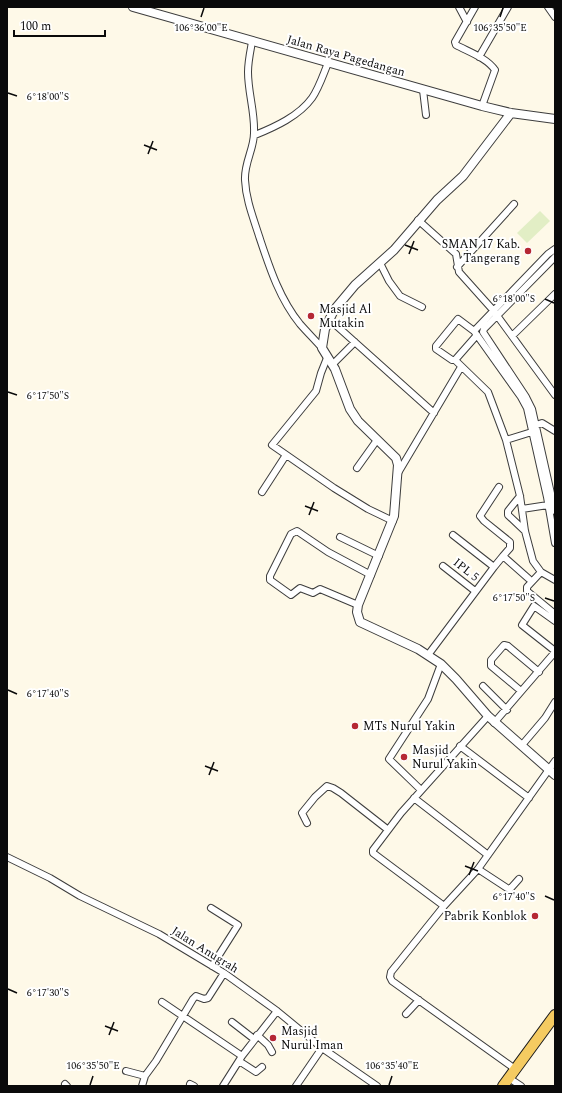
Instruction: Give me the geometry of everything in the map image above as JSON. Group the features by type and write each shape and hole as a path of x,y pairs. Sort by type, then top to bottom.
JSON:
{"main road":[{"path":"506,1082 553,1021"}],"street":[{"name":"Jalan Raya Pagedangan","path":"132,7 142,8 252,42 482,106 511,113 555,119"},
{"path":"459,7 467,22"},
{"path":"475,7 456,44 479,57 492,66 495,70 482,106"},
{"path":"479,57 508,7"},
{"path":"548,7 555,17"},
{"path":"252,42 248,61 248,74 253,105 254,135 253,146 246,165 245,179 248,204 270,270 286,302 299,323 322,348 329,362 335,369 350,409 358,421 396,458 398,473 393,521 358,605 357,612 360,622 428,655 440,664 456,679 494,723 522,745 552,772"},
{"path":"254,135 279,125 307,104 315,94 328,63"},
{"path":"423,90 426,115"},
{"path":"322,348 329,319 334,310 355,285 394,250 436,200 463,176 511,113"},
{"path":"457,267 514,204"},
{"path":"418,220 456,254 457,267 473,289 495,312 554,392"},
{"path":"455,360 476,333 548,254 555,249"},
{"path":"555,257 495,312 483,332 526,397 532,409 535,429 555,511"},
{"path":"380,263 389,281 400,296 422,307"},
{"path":"512,336 555,294"},
{"path":"535,429 521,397 476,333 458,318 436,346 436,349 452,360 455,360 488,392 506,440 520,496 525,530 533,561 541,572 555,580"},
{"path":"329,319 434,413"},
{"path":"355,342 329,362 321,372 316,391 272,444 341,492 368,509 393,521"},
{"path":"398,473 461,367"},
{"path":"506,440 535,429 542,423 555,431"},
{"path":"357,468 377,440"},
{"path":"262,492 286,455"},
{"path":"428,655 475,591 510,548 510,542 480,516 499,487"},
{"path":"520,496 508,511 508,515 525,530"},
{"path":"551,496 548,505 555,543"},
{"path":"522,509 548,505"},
{"path":"358,605 320,589 313,593 300,588 291,595 273,583 270,580 270,576 291,534 297,531 328,552 371,575"},
{"path":"453,535 494,567"},
{"path":"340,536 379,556"},
{"path":"503,556 529,579"},
{"name":"IPL 5","path":"443,566 475,591"},
{"path":"541,572 527,588 527,591 555,614"},
{"path":"494,723 507,710 555,651 522,625 534,606 555,621"},
{"path":"521,691 490,666 491,660 504,645 508,646 539,672"},
{"path":"421,790 389,759 428,699 440,664"},
{"path":"483,686 507,710"},
{"path":"522,745 545,718 555,702"},
{"path":"444,906 374,853 373,850 388,829 414,798 488,716"},
{"path":"460,746 529,798"},
{"path":"515,1070 392,981 390,977 391,972 444,906 478,869 529,798 552,772 555,761"},
{"path":"308,824 302,813 326,786 341,793 388,829"},
{"path":"414,798 488,855"},
{"name":"Jalan Anugrah","path":"7,857 50,878 80,896 159,934 224,973 277,1011 322,1048 377,1086"},
{"path":"478,869 510,889 520,879"},
{"path":"211,908 238,926 212,966"},
{"path":"142,1086 145,1076 156,1061 182,1015 196,996 204,999 208,998 224,973"},
{"path":"406,1014 419,1000"},
{"path":"162,1002 240,1058 256,1072 262,1067"},
{"path":"223,1086 240,1058 277,1011"},
{"path":"232,1022 268,1045 272,1052"},
{"path":"296,1086 322,1048"},
{"path":"126,1071 145,1076"},
{"path":"506,1082 521,1086"}],"green space":[{"path":"540,211 550,221 527,243 517,233"}],"place":[{"name":"SMAN 17 Kab. Tangerang","path":"528,251"},
{"name":"Masjid Al Mutakin","path":"311,316"},
{"name":"MTs Nurul Yakin","path":"355,726"},
{"name":"Masjid Nurul Yakin","path":"404,757"},
{"name":"Pabrik Konblok","path":"535,916"},
{"name":"Masjid Nurul Iman","path":"273,1038"}]}
